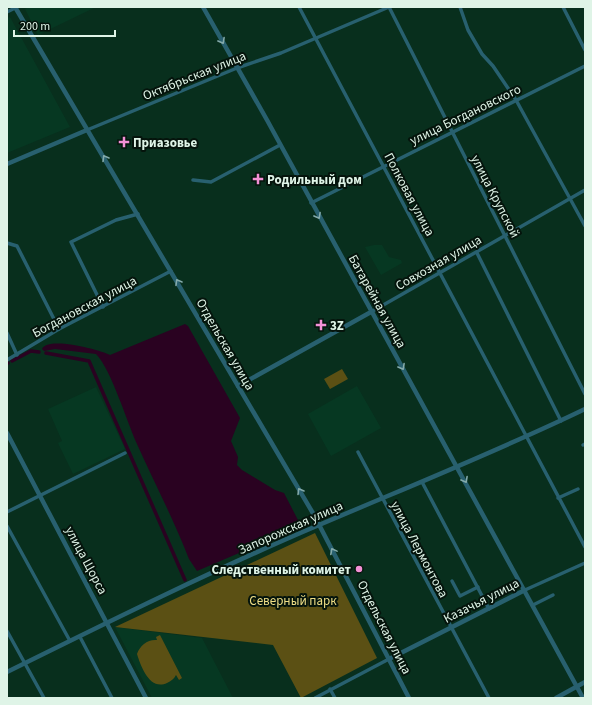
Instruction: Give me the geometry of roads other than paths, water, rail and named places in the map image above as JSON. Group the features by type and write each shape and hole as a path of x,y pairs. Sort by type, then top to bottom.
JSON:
{"street":[{"path":"7,12 16,7"},
{"name":"Отдельская улица","path":"16,7 320,525 409,698"},
{"name":"Полковая улица","path":"299,7 585,548"},
{"name":"Октябрьская улица","path":"7,164 237,68 281,53 389,7"},
{"name":"улица Крупской","path":"389,7 585,394"},
{"path":"460,7 468,30 482,54 494,66 516,100 585,226"},
{"path":"563,7 585,50"},
{"name":"Батарейная улица","path":"205,8 371,312 458,467 583,698"},
{"name":"улица Богдановского","path":"311,203 585,66"},
{"path":"193,180 211,182 280,145"},
{"name":"Совхозная улица","path":"238,386 585,190"},
{"path":"102,307 71,242 116,220 138,214"},
{"path":"7,243 17,246 59,329"},
{"path":"477,252 561,421"},
{"name":"Богдановская улица","path":"7,360 59,329 172,271"},
{"path":"7,333 17,354"},
{"name":"Запорожская улица","path":"7,672 80,637 107,622 320,525 458,467 585,409"},
{"name":"улица Щорса","path":"7,433 146,698"},
{"path":"7,512 125,452"},
{"name":"улица Лермонтова","path":"358,452 489,698"},
{"path":"422,482 489,609"},
{"path":"558,498 578,489"},
{"path":"7,526 70,641"},
{"name":"Казачья улица","path":"389,660 525,590 585,563"},
{"path":"452,581 460,596 478,587"},
{"path":"533,605 553,595"},
{"path":"7,631 44,698"},
{"path":"80,637 112,698"},
{"path":"315,698 389,660"},
{"path":"556,698 585,682"},
{"path":"330,689 335,698"}],"waterway":[{"path":"12,361 31,351 39,352"},
{"path":"46,353 89,361 185,580"}],"place":[{"name":"Приазовье","path":"124,142"},
{"name":"Родильный дом","path":"258,179"},
{"name":"3Z","path":"321,325"},
{"name":"Следственный комитет","path":"359,569"}],"park label":[{"name":"Северный парк","path":"293,600"}]}
